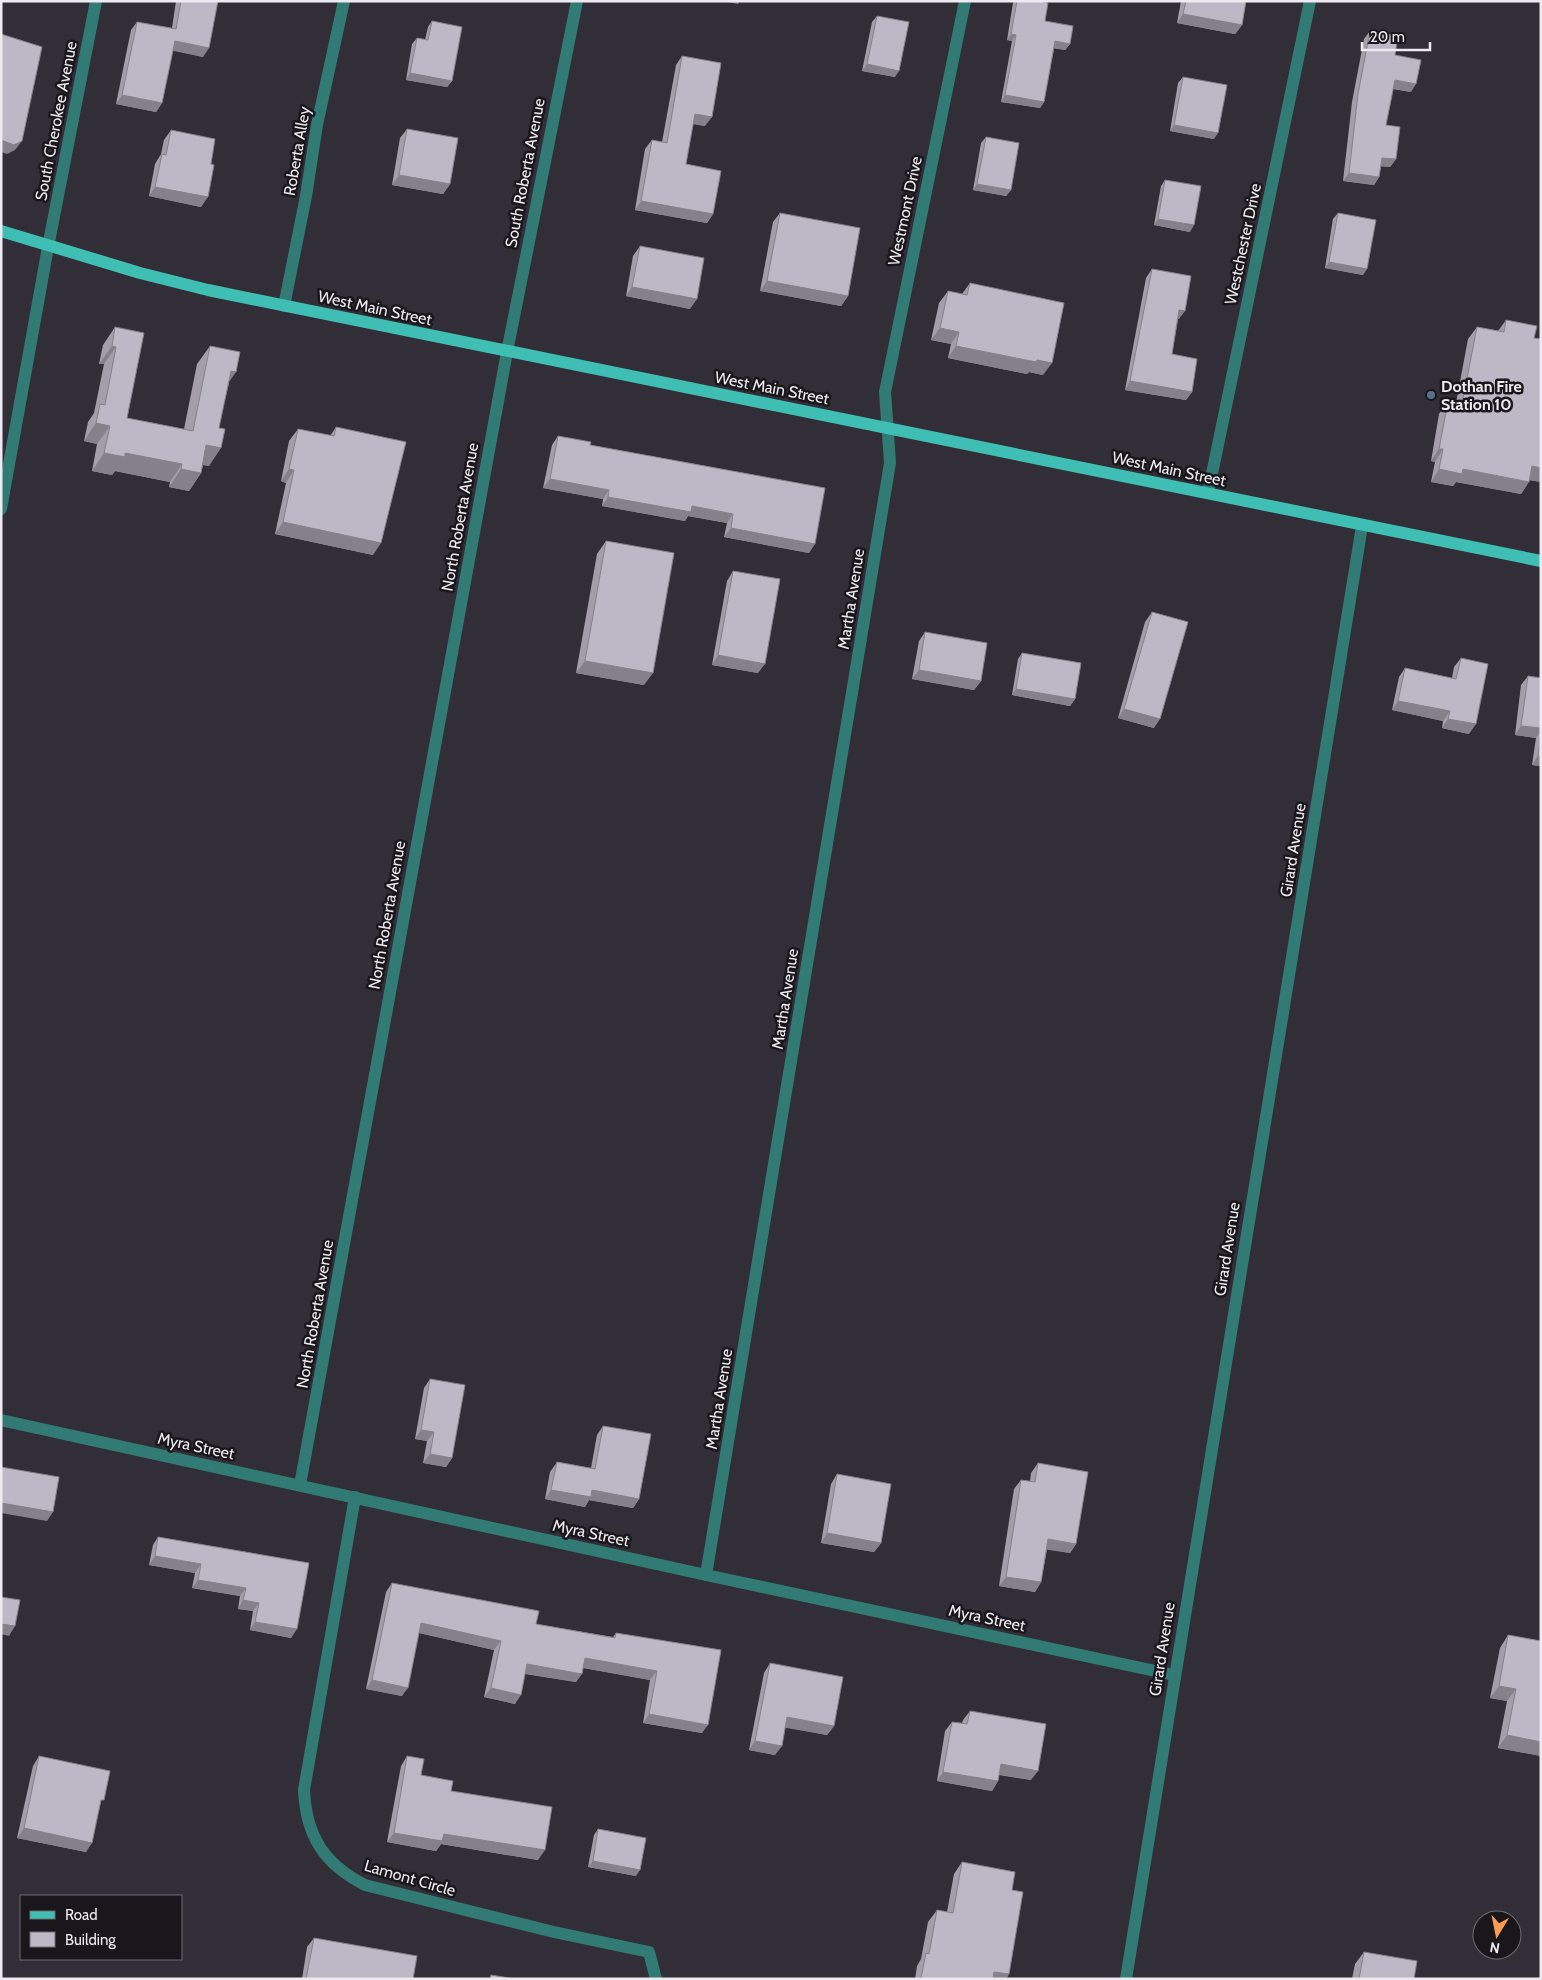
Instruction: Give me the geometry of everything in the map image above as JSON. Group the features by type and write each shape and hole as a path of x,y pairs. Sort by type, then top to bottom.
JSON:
{"main road":[{"name":"West Main Street","path":"1,231 48,247 208,290 1541,562"}],"street":[{"name":"South Cherokee Avenue","path":"1,509 48,247 96,1"},
{"name":"Roberta Alley","path":"284,306 306,196 317,125 344,1"},
{"name":"South Roberta Avenue","path":"507,352 577,1"},
{"name":"Westmont Drive","path":"887,428 884,392 965,1"},
{"name":"Westchester Drive","path":"1208,493 1310,1"},
{"name":"North Roberta Avenue","path":"300,1485 507,352"},
{"name":"Martha Avenue","path":"706,1575 890,463 887,428"},
{"name":"Girard Avenue","path":"1126,1979 1362,526"},
{"name":"Myra Street","path":"1,1420 706,1575 1174,1675"},
{"name":"Lamont Circle","path":"355,1497 304,1790 308,1821 321,1849 340,1870 365,1885 536,1927 649,1952 656,1979"}],"building":[{"path":"181,1 218,1 209,48 175,41 162,103 122,95 137,22 176,29"},
{"path":"1017,1 1048,3 1045,21 1073,26 1070,44 1055,41 1044,102 1005,95 1016,35 1011,34"},
{"path":"1186,1 1246,1 1242,25 1183,14"},
{"path":"877,16 909,22 899,71 867,64"},
{"path":"432,21 462,27 452,81 410,73 417,38 428,40"},
{"path":"1370,31 1398,36 1395,55 1421,60 1416,84 1395,80 1386,125 1400,127 1396,159 1382,158 1379,177 1349,173 1358,94"},
{"path":"1,34 42,47 22,141 14,145 1,140"},
{"path":"682,56 721,63 712,117 695,114 686,164 721,171 713,214 641,201 652,140 667,143"},
{"path":"1183,77 1227,85 1218,133 1174,125"},
{"path":"407,129 458,138 450,184 399,175"},
{"path":"171,130 215,139 211,164 214,165 208,197 155,187 162,154 166,155"},
{"path":"986,137 1019,143 1011,190 977,184"},
{"path":"1165,180 1201,186 1194,225 1158,219"},
{"path":"780,213 860,228 848,296 767,281"},
{"path":"1338,213 1376,220 1367,269 1329,262"},
{"path":"640,246 704,258 697,299 632,287"},
{"path":"1152,269 1191,276 1185,311 1179,310 1172,354 1197,359 1192,392 1130,381"},
{"path":"970,283 1064,303 1052,363 1037,360 1036,362 956,346 959,332 940,328 948,291 967,295"},
{"path":"1506,320 1537,326 1534,338 1541,339 1541,468 1532,466 1529,482 1463,469 1462,474 1439,469 1443,449 1439,449 1448,402 1462,404 1477,327 1504,332"},
{"path":"115,327 144,333 127,418 193,431 210,346 240,352 236,372 231,371 219,428 225,429 221,448 206,445 201,473 181,469 182,464 125,453 125,457 104,453 110,426 96,423 100,404 105,405 116,347 112,346"},
{"path":"336,427 406,442 381,543 283,522 294,470 289,469 298,429 334,436"},
{"path":"558,436 591,442 590,445 825,488 815,544 731,528 733,514 692,506 691,512 608,497 609,490 550,479"},
{"path":"606,541 674,553 653,673 585,661"},
{"path":"733,571 780,579 765,664 718,655"},
{"path":"1152,612 1188,622 1160,719 1124,709"},
{"path":"925,632 987,643 981,681 919,670"},
{"path":"1022,653 1081,663 1075,699 1016,689"},
{"path":"1461,658 1488,664 1476,724 1448,719 1450,711 1398,701 1405,668 1456,679"},
{"path":"1528,676 1541,678 1541,728 1521,726"},
{"path":"1541,739 1541,756 1538,756"},
{"path":"430,1379 465,1385 452,1458 430,1454 434,1432 421,1430"},
{"path":"603,1426 651,1434 639,1499 592,1490 591,1497 551,1490 557,1462 595,1469"},
{"path":"1038,1463 1088,1472 1076,1544 1048,1539 1041,1582 1006,1577 1021,1480 1035,1482"},
{"path":"1,1467 59,1477 53,1512 1,1503"},
{"path":"837,1474 891,1484 881,1543 827,1533"},
{"path":"158,1537 309,1563 297,1629 255,1622 259,1603 243,1600 246,1588 198,1580 201,1564 155,1556"},
{"path":"392,1583 539,1611 536,1624 615,1638 616,1633 721,1650 708,1725 649,1714 657,1671 585,1658 582,1674 527,1664 521,1695 491,1688 501,1641 421,1623 408,1688 372,1680"},
{"path":"1,1597 20,1600 15,1626 1,1624"},
{"path":"1508,1635 1541,1641 1541,1742 1507,1735 1516,1689 1499,1686"},
{"path":"770,1663 843,1677 834,1726 787,1717 782,1746 755,1741"},
{"path":"970,1711 1046,1724 1038,1771 1001,1764 998,1781 943,1772 952,1722 967,1724"},
{"path":"39,1756 110,1771 104,1800 101,1800 92,1843 24,1828"},
{"path":"407,1756 424,1759 421,1775 453,1781 451,1791 552,1807 545,1850 444,1834 442,1841 394,1833"},
{"path":"598,1829 646,1838 640,1870 593,1861"},
{"path":"962,1862 1015,1872 1012,1890 1023,1892 1009,1974 994,1972 993,1979 921,1978 926,1953 929,1954 937,1910 953,1913"},
{"path":"314,1938 417,1956 413,1979 306,1979"},
{"path":"1364,1952 1417,1961 1414,1979 1359,1979"},
{"path":"491,1975 515,1979 490,1979"}],"place":[{"name":"Dothan Fire Station 10","path":"1431,395"}]}
